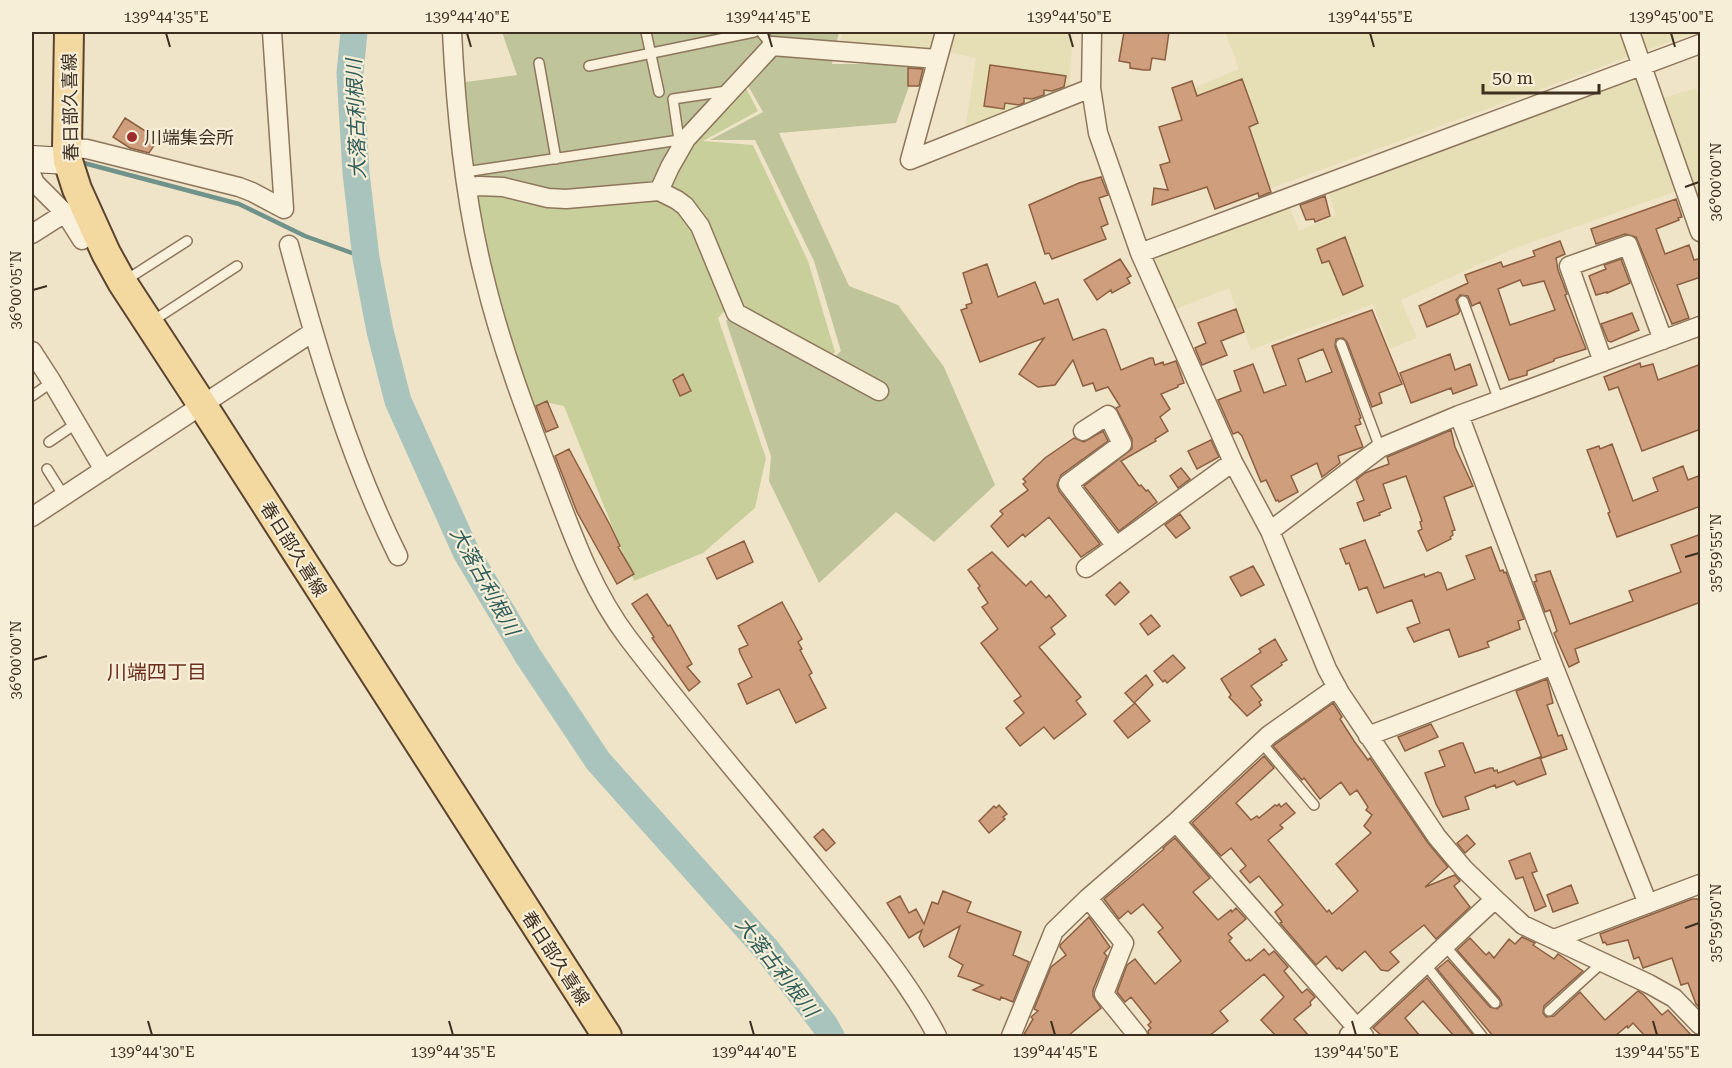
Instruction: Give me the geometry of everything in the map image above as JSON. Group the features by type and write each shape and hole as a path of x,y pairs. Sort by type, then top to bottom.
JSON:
{"main road":[{"name":"春日部久喜線","path":"69,32 68,155 77,189 122,282 607,1036"},
{"path":"32,159 68,155"}],"street":[{"path":"68,155 87,149 239,187 284,209 272,32"},
{"path":"452,32 454,76 466,180 483,275 507,359 575,540 594,582 625,634 845,904 922,1007 937,1036"},
{"path":"945,32 910,160 1091,88"},
{"path":"1092,32 1091,88 1098,133 1140,253 1233,462 1270,531 1327,669 1337,687 1437,837 1495,899 1523,925 1674,998 1698,1020"},
{"path":"1630,32 1701,232"},
{"path":"1140,253 1701,44"},
{"path":"659,191 682,140 772,46 937,59"},
{"path":"32,176 35,183 65,213 82,240"},
{"path":"466,180 479,186 503,188 548,198 566,199 659,191 677,200 694,217 705,237 736,314 879,391"},
{"path":"32,234 65,213"},
{"path":"289,245 313,332 351,450 398,556"},
{"path":"1603,362 1569,266 1628,245 1663,340"},
{"path":"1270,531 1380,447 1701,326"},
{"path":"32,517 313,332"},
{"path":"32,351 104,470"},
{"path":"1083,431 1108,415 1122,444 1068,484 1116,546"},
{"path":"1460,415 1553,665 1648,904"},
{"path":"1086,568 1233,462"},
{"path":"1368,736 1553,665"},
{"path":"1011,1036 1054,931 1088,898 1176,822 1260,742 1337,687"},
{"path":"1176,822 1356,1034 1425,964 1495,899"},
{"path":"1554,939 1701,884"},
{"path":"1088,898 1124,943 1104,994 1138,1036"}],"lane":[{"path":"646,32 659,92"},
{"path":"590,66 754,32"},
{"path":"761,32 772,46"},
{"path":"539,63 556,159"},
{"path":"466,180 556,159 682,140 673,99 731,91"},
{"path":"122,282 187,241"},
{"path":"148,323 237,266"},
{"path":"1463,302 1499,401"},
{"path":"1341,344 1380,447"},
{"path":"32,396 52,382"},
{"path":"49,442 77,423"},
{"path":"47,469 64,496"},
{"path":"1260,742 1314,805"},
{"path":"1445,946 1495,1003"},
{"path":"1549,1011 1603,962"},
{"path":"1425,964 1482,1036"}],"shaded area":[{"path":"843,32 1073,32 1069,91 965,130 976,58 933,49 838,48"},
{"path":"1225,32 1696,32 1214,209 1172,97 1239,69"},
{"path":"1637,77 1677,191 1513,249 1401,300 1417,338 1390,349 1373,304 1251,350 1229,288 1174,310 1152,254 1288,204 1299,231 1335,215 1328,188"},
{"path":"1696,88 1700,100 1700,204 1663,98"}],"green space":[{"path":"502,32 839,32 832,64 917,64 896,123 779,133 849,286 898,305 944,367 995,485 934,542 896,512 819,583 769,481 771,456 726,321 732,314 820,370 841,351 814,261 755,140 710,140 763,112 738,68 654,196 473,190 459,83 517,75"},
{"path":"738,73 758,111 703,141 753,145 808,261 835,352 822,363 730,305 718,318 766,458 755,508 703,553 634,581 564,406 550,403 533,411 486,266 473,192 557,208 655,198"}],"building":[{"path":"1124,32 1169,32 1165,60 1152,58 1150,70 1130,68 1130,63 1119,61"},
{"path":"990,65 1066,76 1064,87 1052,91 1044,90 1044,95 1032,99 1024,98 1024,103 1019,105 1005,103 1004,109 984,106"},
{"path":"908,68 923,69 919,86 908,86"},
{"path":"1242,79 1258,123 1249,127 1271,192 1259,197 1258,193 1215,209 1207,187 1152,205 1154,188 1168,190 1160,165 1170,162 1159,127 1182,120 1172,88 1192,81 1197,96"},
{"name":"川端集会所","path":"125,118 157,141 149,153 130,148 113,137"},
{"path":"1101,177 1108,195 1099,198 1108,224 1101,227 1106,239 1052,259 1049,253 1045,254 1029,205 1079,183"},
{"path":"1325,196 1330,216 1315,222 1314,219 1306,220 1300,205"},
{"path":"1676,199 1682,217 1656,229 1665,254 1689,245 1694,260 1701,258 1701,277 1677,285 1689,318 1672,324 1636,237 1625,234 1596,244 1591,229"},
{"path":"1345,237 1363,286 1343,295 1329,261 1322,263 1317,249"},
{"path":"1560,241 1565,254 1556,258 1558,270 1586,349 1554,359 1554,361 1527,371 1527,375 1509,380 1480,302 1472,306 1468,296 1460,295 1456,300 1460,311 1458,314 1427,327 1419,306 1468,283 1465,275 1501,262 1503,267 1535,256 1533,251","holes":["1520,280 1523,286 1544,281 1555,310 1510,325 1498,289"]},
{"path":"1120,259 1131,276 1127,278 1130,283 1112,293 1111,290 1097,300 1084,280"},
{"path":"1621,259 1630,283 1596,295 1589,276 1606,269 1604,265"},
{"path":"987,264 998,297 1035,282 1044,304 1058,299 1073,340 1103,329 1106,330 1121,370 1150,358 1153,358 1155,365 1176,361 1184,383 1161,394 1170,409 1160,417 1168,431 1155,439 1156,441 1121,461 1139,486 1148,490 1157,502 1119,531 1084,486 1132,449 1132,439 1116,408 1120,406 1108,387 1096,391 1093,383 1083,386 1073,360 1055,385 1038,387 1019,374 1044,338 980,362 961,310 972,303 963,273"},
{"path":"1236,309 1244,332 1221,341 1227,355 1202,365 1195,348 1206,343 1198,323"},
{"path":"1372,310 1402,384 1379,393 1382,403 1372,407 1347,342 1343,338 1336,339 1335,346 1361,418 1359,419 1361,424 1355,426 1363,447 1338,456 1340,463 1322,477 1317,463 1291,476 1298,492 1279,502 1276,501 1266,480 1261,482 1242,436 1238,432 1233,434 1218,400 1241,391 1234,371 1253,364 1264,393 1286,385 1272,346","holes":["1323,349 1332,372 1306,382 1298,359"]},
{"path":"1632,313 1639,330 1611,342 1608,341 1601,324"},
{"path":"1450,354 1455,370 1470,364 1477,385 1453,394 1451,388 1411,403 1400,373"},
{"path":"1640,363 1641,367 1653,364 1658,380 1701,364 1701,429 1642,451 1618,387 1609,390 1604,377"},
{"path":"683,374 691,391 680,396 673,380"},
{"path":"547,401 558,427 546,432 536,406"},
{"path":"1451,430 1455,447 1473,486 1444,497 1455,530 1452,531 1451,539 1427,551 1418,531 1422,529 1420,522 1422,521 1406,476 1383,484 1391,508 1364,521 1357,503 1364,500 1356,480 1365,473 1389,464 1387,457"},
{"path":"1103,431 1108,441 1061,475 1057,485 1059,491 1100,544 1081,557 1049,517 1025,537 1023,534 1008,547 991,526 1003,514 1000,511 1028,490 1023,484 1026,482 1023,479 1045,458 1074,438 1084,442"},
{"path":"1211,440 1219,457 1197,469 1188,451"},
{"path":"1612,444 1633,501 1658,491 1653,478 1683,466 1688,480 1701,475 1701,506 1617,537 1587,450 1599,446 1600,449"},
{"path":"569,449 634,574 617,584 577,512 555,456"},
{"path":"1181,468 1190,479 1178,488 1170,476"},
{"path":"1180,514 1190,528 1176,538 1165,525"},
{"path":"1701,534 1701,602 1575,649 1579,662 1569,667 1554,633 1557,631 1550,610 1545,612 1534,582 1537,581 1535,575 1550,571 1570,624 1633,601 1629,591 1681,572 1671,545"},
{"path":"1365,540 1384,588 1424,574 1425,577 1438,572 1441,573 1447,590 1475,579 1466,556 1491,547 1500,571 1506,572 1524,619 1518,621 1520,629 1487,642 1489,647 1459,657 1449,629 1414,642 1407,628 1420,623 1412,600 1377,613 1367,587 1359,590 1349,563 1346,564 1340,549"},
{"path":"744,541 753,562 717,579 707,558"},
{"path":"992,552 1026,586 1031,581 1046,598 1049,595 1066,616 1051,628 1055,634 1039,647 1081,697 1076,701 1086,714 1054,739 1044,727 1020,746 1006,728 1024,713 1014,701 1021,696 981,643 998,629 982,607 988,603 978,588 980,586 968,570"},
{"path":"1253,566 1264,585 1241,596 1230,577"},
{"path":"1120,582 1129,592 1115,605 1106,595"},
{"path":"647,594 668,626 670,625 692,664 687,667 700,682 689,691 652,638 654,637 632,604"},
{"path":"782,602 802,639 798,642 802,649 800,650 812,673 809,675 826,708 796,723 779,689 747,704 738,684 752,677 740,653 739,649 748,645 738,626"},
{"path":"1151,615 1160,626 1148,635 1140,624"},
{"path":"1275,639 1287,660 1251,686 1262,700 1259,702 1261,705 1247,716 1229,697 1231,695 1221,679 1261,652 1259,649"},
{"path":"1173,655 1185,668 1167,683 1165,680 1163,682 1154,671"},
{"path":"1146,675 1153,685 1134,703 1125,693"},
{"path":"1547,679 1553,703 1547,705 1558,736 1562,735 1567,749 1542,758 1516,691"},
{"path":"1135,703 1150,721 1128,738 1114,721"},
{"path":"1333,703 1354,741 1368,760 1370,758 1428,843 1448,867 1425,887 1455,875 1460,881 1454,886 1470,907 1436,939 1424,925 1390,952 1399,962 1388,971 1381,970 1365,951 1342,971 1337,969 1326,956 1316,965 1280,923 1282,922 1275,912 1283,905 1259,876 1250,883 1240,871 1246,866 1231,848 1221,856 1192,823 1264,756 1274,768 1236,803 1251,820 1257,816 1259,818 1279,804 1281,807 1286,803 1295,813 1280,825 1283,828 1268,840 1327,912 1329,910 1332,914 1358,891 1336,864 1371,833 1364,826 1372,815 1366,810 1368,807 1357,790 1350,795 1341,782 1320,799 1304,778 1302,780 1273,746"},
{"path":"1431,724 1438,737 1405,751 1398,737"},
{"path":"1463,743 1475,773 1493,768 1498,773 1540,757 1546,774 1517,785 1514,781 1496,788 1495,785 1465,797 1469,809 1443,817 1425,773 1445,766 1439,751"},
{"path":"999,805 1007,814 1003,817 1005,819 989,833 979,821 994,806 996,808"},
{"path":"823,829 835,843 826,851 814,837"},
{"path":"1467,835 1475,844 1465,853 1457,843"},
{"path":"1175,838 1210,878 1193,892 1218,920 1236,908 1246,919 1228,934 1232,938 1229,941 1246,961 1249,959 1250,961 1264,949 1269,955 1274,951 1288,967 1284,971 1302,993 1307,989 1315,997 1310,1002 1311,1005 1294,1019 1309,1036 1276,1036 1261,1020 1284,997 1264,974 1220,1011 1228,1021 1209,1036 1149,1036 1148,1031 1151,1028 1148,1025 1151,1022 1131,997 1125,1002 1117,992 1127,965 1135,959 1155,984 1181,961 1158,932 1163,928 1143,904 1131,914 1128,911 1119,919 1104,899"},
{"path":"1530,853 1537,871 1532,873 1546,906 1535,911 1523,877 1516,879 1509,861"},
{"path":"1571,885 1578,903 1553,912 1547,895"},
{"path":"943,891 971,902 967,912 1021,932 1013,955 1029,962 1013,1002 1001,997 1000,1000 973,990 983,985 958,976 963,965 949,957 960,926 924,947 919,938 922,930 909,938 887,903 900,896 909,913 916,909 924,924 932,902 938,904"},
{"path":"1692,899 1701,899 1701,1009 1696,1004 1688,983 1681,985 1672,958 1643,968 1639,957 1634,959 1628,940 1607,945 1603,943 1600,934"},
{"path":"1089,917 1110,947 1104,953 1107,956 1093,990 1093,996 1101,1008 1068,1036 1023,1036 1033,1019 1031,1017 1038,1011 1034,1009 1051,967 1066,955 1060,945"},
{"path":"1522,937 1535,943 1533,945 1554,959 1558,954 1583,971 1544,1006 1543,1013 1546,1017 1554,1016 1580,992 1605,1020 1638,991 1662,1015 1668,1010 1692,1036 1645,1036 1633,1023 1615,1036 1493,1036 1437,969 1448,960 1490,1007 1497,1009 1502,1005 1500,999 1457,950 1470,938 1486,955 1489,952 1494,958 1509,939 1515,944"},
{"path":"1427,978 1474,1036 1454,1036 1423,1001 1405,1018 1420,1036 1382,1036 1373,1028"}],"waterway":[{"name":"大落古利根川","path":"354,32 350,73 356,173 366,258 380,331 398,401 466,552 528,656 598,761 767,950 831,1036"},
{"path":"80,162 239,204 305,236 366,258"}],"place":[{"name":"川端集会所","path":"132,137"}],"district":[{"name":"川端四丁目","path":"157,672"}]}
